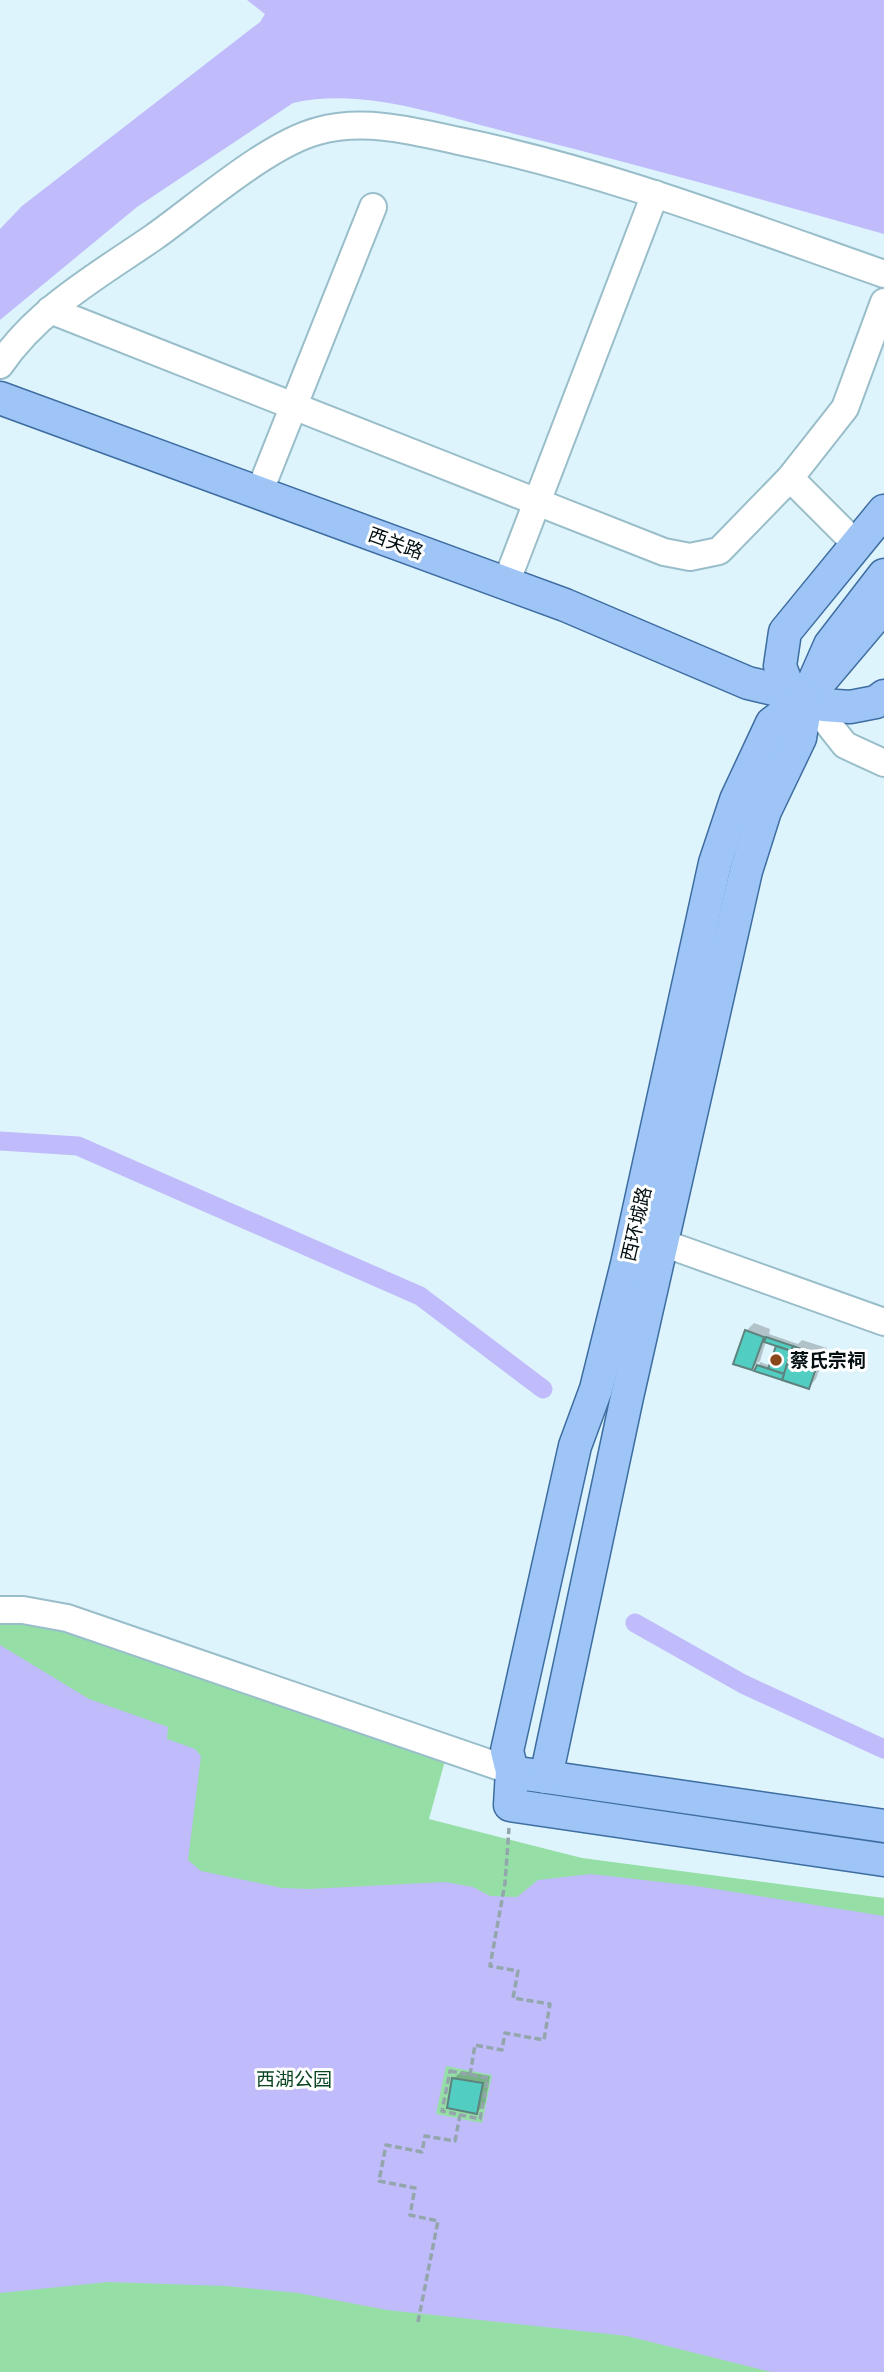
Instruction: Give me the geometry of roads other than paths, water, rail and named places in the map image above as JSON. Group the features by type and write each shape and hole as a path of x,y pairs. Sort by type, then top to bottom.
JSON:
{"main road":[{"name":"西关路","path":"0,398 506,583 748,683 798,695 823,705 849,707 876,702 884,696"},
{"path":"798,695 780,666 785,632 884,510"},
{"name":"西环城路","path":"546,1777 627,1397 746,871 765,811 800,738 798,695 830,645 884,575"},
{"name":"西环城路","path":"884,606 772,723 736,800 715,863 624,1277 596,1389 575,1446 507,1751 512,1772 510,1805 884,1860"},
{"path":"512,1772 884,1826"}],"street":[{"path":"0,365 23,334 50,310 283,145 335,127 371,126 481,145 573,168 884,274"},
{"path":"506,583 655,194"},
{"path":"259,493 373,206"},
{"path":"50,310 664,552 700,556 719,551 790,478 845,408 884,302"},
{"path":"790,478 856,544"},
{"path":"798,695 845,745 884,764"},
{"path":"663,1243 884,1322"},
{"path":"0,1610 23,1609 67,1618 512,1772"}],"waterway":[{"path":"0,1141 78,1146 420,1296 543,1389"},
{"path":"635,1623 743,1684 884,1749"}],"place":[{"name":"蔡氏宗祠","path":"776,1360"}],"park label":[{"name":"西湖公园","path":"294,2079"}]}
